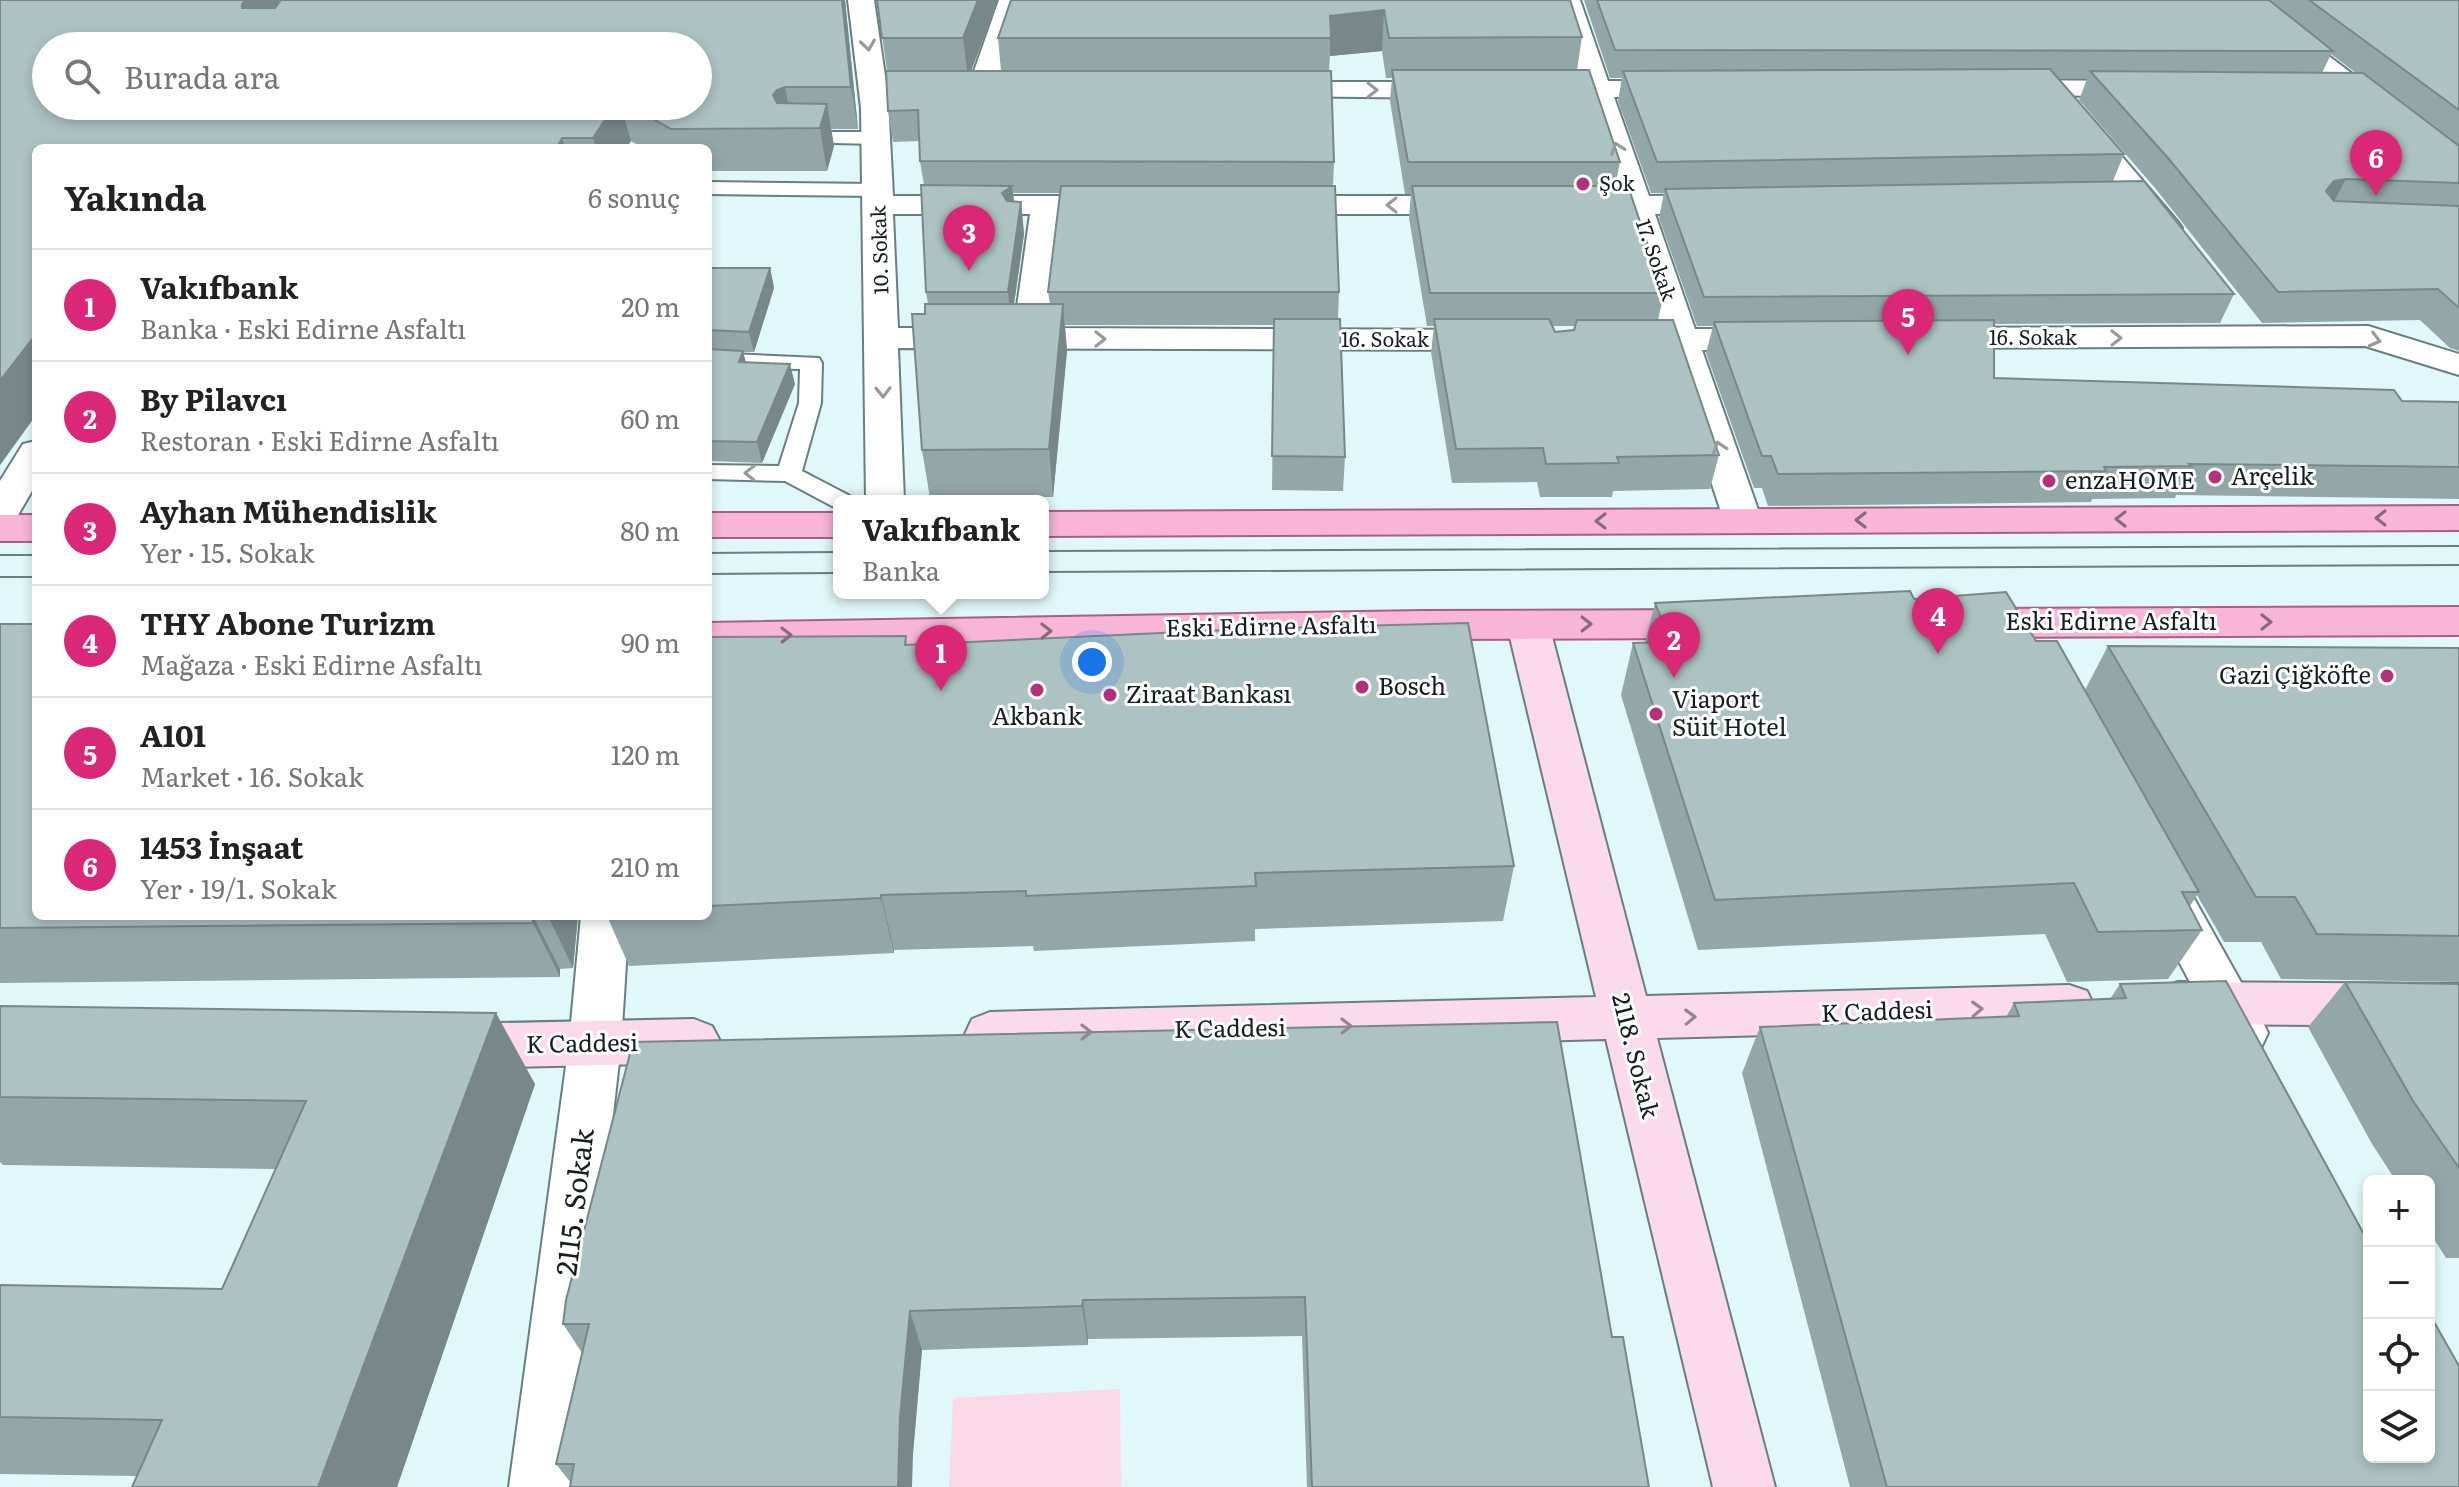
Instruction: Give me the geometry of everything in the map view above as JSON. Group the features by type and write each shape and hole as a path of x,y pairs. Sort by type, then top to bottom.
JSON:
{"main road":[{"path":"1049,524 2459,518"},
{"path":"712,525 833,525"},
{"path":"0,528 32,528"},
{"name":"Eski Edirne Asfaltı","path":"1924,623 2459,621"},
{"name":"Eski Edirne Asfaltı","path":"712,637 1750,624"}],"street":[{"name":"10. Sokak","path":"861,0 874,91 885,495"},
{"path":"981,91 1012,0"},
{"name":"17. Sokak","path":"1567,0 1743,521"},
{"path":"2239,0 2459,170"},
{"path":"2049,88 2187,255"},
{"path":"1249,90 1705,89"},
{"path":"1987,89 2172,90"},
{"path":"874,91 1013,90"},
{"path":"2311,91 2357,91"},
{"path":"878,197 1036,219 1143,205"},
{"path":"2110,198 2142,197"},
{"path":"1542,206 1748,204"},
{"path":"1254,205 1494,205"},
{"path":"1030,338 1036,219"},
{"path":"2224,302 2252,337"},
{"name":"16. Sokak","path":"1904,338 2368,336 2459,365"},
{"name":"16. Sokak","path":"882,338 1523,340"},
{"path":"1583,340 1793,338"},
{"path":"0,513 32,459"},
{"path":"2019,623 2042,665"},
{"name":"2118. Sokak","path":"1528,625 1744,1487"},
{"path":"2141,847 2263,1069"},
{"name":"2115. Sokak","path":"540,1487 595,1044 605,920"},
{"name":"K Caddesi","path":"944,1036 2225,1002 2459,1005"},
{"name":"K Caddesi","path":"406,1046 737,1040"}],"lane":[{"path":"793,138 876,138"},
{"path":"712,188 878,197"},
{"path":"712,360 811,363 810,403 789,474"},
{"path":"712,472 789,474 833,497"}],"shaded area":[{"path":"1120,1389 1121,1487 949,1487 953,1398"}],"building":[{"path":"0,0 245,0 242,8 275,8 281,0 842,0 851,87 785,87 773,95 777,103 827,104 820,128 671,129 655,120 712,120 712,32 32,32 32,120 605,120 593,138 562,138 559,144 32,144 32,339 0,381"},
{"path":"877,0 978,0 963,38 882,38"},
{"path":"1011,0 1570,0 1582,37 1389,38 1384,10 1330,16 1331,38 998,38"},
{"path":"1597,0 2269,0 2333,51 1615,50"},
{"path":"2309,0 2459,0 2459,110"},
{"path":"2050,69 2124,154 1657,162 1623,71"},
{"path":"1392,70 1589,70 1620,162 1408,162"},
{"path":"886,71 1331,71 1334,162 920,161 918,110 888,111"},
{"path":"2090,71 2363,73 2459,146 2459,183 2346,179 2334,181 2326,191 2334,201 2459,206 2459,308 2438,289 2278,292 2168,158"},
{"path":"2144,181 2234,294 1704,297 1665,189"},
{"path":"921,185 1012,186 1002,193 1007,201 1021,202 1008,292 926,292"},
{"path":"1061,186 1335,186 1339,292 1048,292"},
{"path":"1412,186 1628,186 1664,293 1430,293"},
{"path":"712,268 770,268 749,332 712,330"},
{"path":"925,304 1063,304 1049,449 922,450 912,314 925,314"},
{"path":"1274,319 1340,319 1345,457 1272,456"},
{"path":"1434,319 1549,319 1555,332 1574,330 1577,320 1673,320 1719,455 1617,457 1619,463 1546,464 1543,448 1456,449"},
{"path":"1994,320 1994,378 2394,390 2402,401 2459,402 2459,467 2189,464 2191,466 2104,467 2106,471 1778,474 1771,456 1762,456 1714,322"},
{"path":"712,349 743,351 739,362 790,364 757,442 712,441"},
{"path":"1910,591 1914,599 2006,592 2036,641 2057,641 2199,892 2182,892 2202,930 2098,932 2074,883 1715,900 1633,643 1671,642 1655,603"},
{"path":"1468,623 1514,866 1255,873 1256,886 1026,896 1026,891 881,895 881,898 712,906 712,637 906,636 905,645 1246,629"},
{"path":"0,624 32,624 32,920 533,920 533,923 0,928"},
{"path":"2108,646 2459,648 2459,936 2317,934 2295,897 2256,897"},
{"path":"2226,981 2363,1232 2363,1463 2435,1463 2435,1324 2459,1366 2459,1487 1887,1487 1760,1027 2019,1016 2014,1003 2126,998 2120,984"},
{"path":"2345,982 2459,984 2459,1168 2413,1101"},
{"path":"0,1006 496,1013 318,1487 132,1487 162,1420 0,1417 0,1285 222,1289 306,1101 0,1097"},
{"path":"1557,1022 1612,1337 1623,1337 1649,1487 1312,1487 1305,1297 1083,1300 1082,1306 910,1311 900,1417 898,1487 570,1487 574,1464 556,1464 589,1324 563,1324 566,1300 633,1042"}],"tram line":[{"path":"1049,551 2459,546"},
{"path":"712,553 833,552"},
{"path":"0,555 32,555"},
{"path":"1049,572 2459,565"},
{"path":"712,574 833,573"},
{"path":"0,577 32,577"}],"place":[{"name":"Şok","path":"1583,184"},
{"name":"1453 İnşaat","path":"2376,196"},
{"name":"Ayhan Mühendislik","path":"969,271"},
{"name":"A101","path":"1908,355"},
{"name":"Arçelik","path":"2215,477"},
{"name":"enzaHOME","path":"2049,481"},
{"name":"THY Abone Turizm","path":"1938,654"},
{"name":"Gazi Çiğköfte","path":"2387,676"},
{"name":"By Pilavcı","path":"1674,678"},
{"name":"Bosch","path":"1362,687"},
{"name":"Akbank","path":"1037,690"},
{"name":"Vakıfbank","path":"941,691"},
{"name":"Ziraat Bankası","path":"1110,695"},
{"name":"Viaport Süit Hotel","path":"1656,714"}]}
